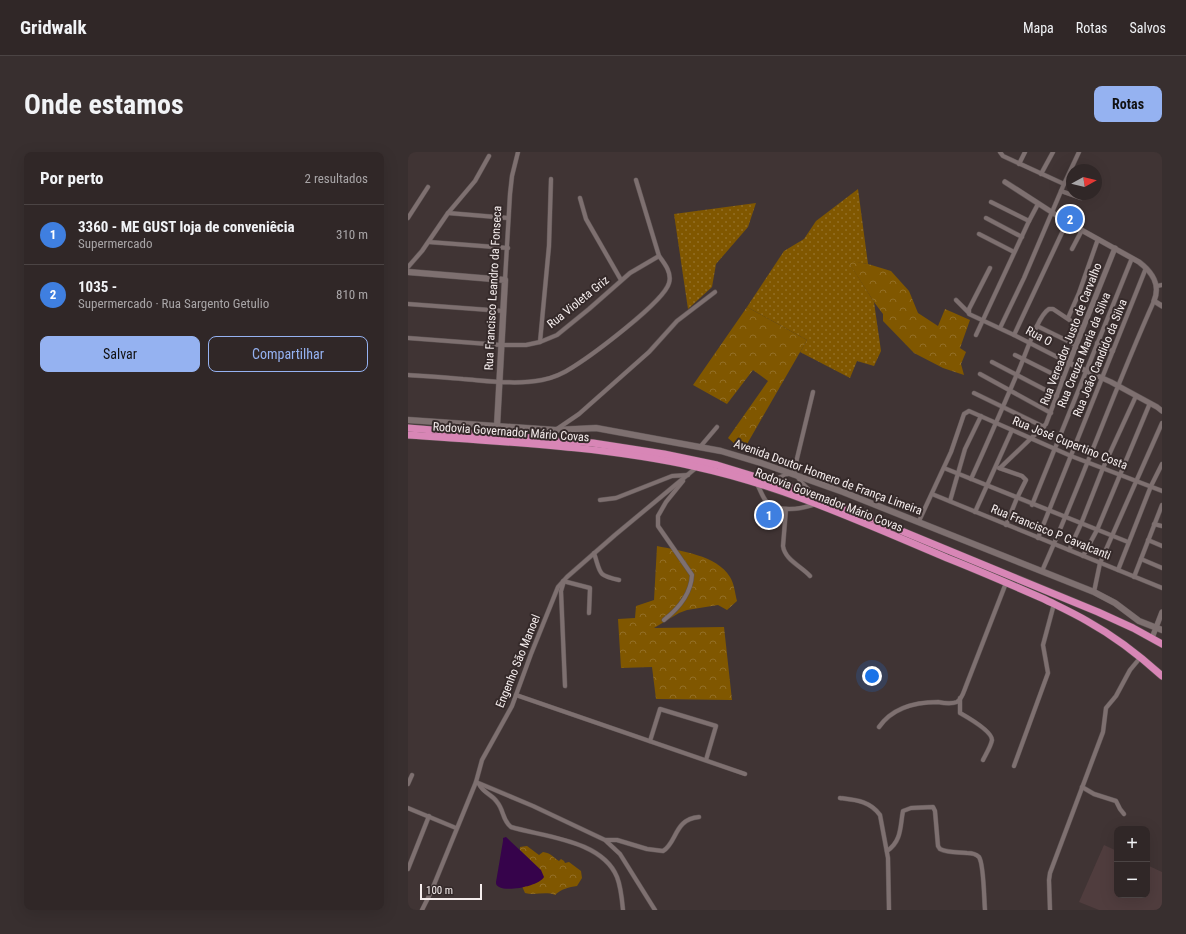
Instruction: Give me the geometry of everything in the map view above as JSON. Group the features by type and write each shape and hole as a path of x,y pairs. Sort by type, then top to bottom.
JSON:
{"highway":[{"path":"408,423 412,428"},
{"name":"Rodovia Governador Mário Covas","path":"412,428 622,447 705,462 746,473 812,494 1098,612 1162,644"},
{"name":"Rodovia Governador Mário Covas","path":"408,435 586,448 617,452 698,467 757,483 816,504 1007,582 1054,604 1087,621 1140,658 1162,676"}],"main road":[{"path":"408,272 505,280"},
{"name":"Rua Francisco Leandro da Fonseca","path":"497,426 500,345 505,280"},
{"name":"Avenida Doutor Homero de França Limeira","path":"408,420 555,430 596,428 740,456 793,473 843,492 1094,592 1115,603 1139,621 1159,626"}],"street":[{"name":"Rua Francisco Leandro da Fonseca","path":"505,280 512,176 518,152"},
{"path":"1000,152 1003,156 1064,184"},
{"path":"1019,164 1025,152"},
{"path":"1041,174 1053,152"},
{"path":"1000,328 1024,278 1064,184 1080,152"},
{"path":"408,267 429,242 448,213 475,181 489,156"},
{"path":"540,342 549,246 551,179"},
{"path":"408,375 499,381 541,380 559,374 589,356 651,307 669,286 670,275 659,256 636,180"},
{"path":"1005,182 1067,222 1132,258 1146,268 1159,285 1154,301 1042,571"},
{"path":"408,218 428,187"},
{"path":"1061,191 1066,193"},
{"path":"580,198 586,219 621,280"},
{"path":"991,202 1028,222"},
{"path":"976,335 1028,222 1038,204"},
{"path":"448,213 508,218"},
{"path":"986,218 1022,237"},
{"path":"1014,335 1067,222"},
{"path":"1072,249 1082,230"},
{"path":"979,234 1014,252"},
{"name":"Rua Vereador Justo de Carvalho","path":"1068,318 1098,239"},
{"path":"429,242 508,248"},
{"name":"Rua Vereador Justo de Carvalho","path":"1044,427 1051,413 1069,363 1115,248"},
{"name":"Rua Violeta Griz","path":"408,338 500,345 526,345 540,342 553,337 565,329 636,268 659,256"},
{"name":"Rua Creuza Maria da Silva","path":"1032,505 1132,258"},
{"path":"956,300 970,313 990,268"},
{"name":"Rua João Candido da Silva","path":"1038,538 1146,268"},
{"path":"555,430 579,414 649,352 682,318 715,292"},
{"path":"1154,301 1162,306"},
{"path":"408,304 503,311"},
{"path":"971,479 1044,312 1051,308 1083,329"},
{"name":"Rua O","path":"970,313 1069,363 1102,377 1162,411"},
{"path":"1037,326 1076,345"},
{"path":"1098,343 1113,351"},
{"path":"1015,355 1063,379"},
{"path":"992,362 1057,396"},
{"path":"980,374 1051,413"},
{"path":"793,473 813,392"},
{"path":"974,392 1044,427 1000,468"},
{"path":"1069,550 1082,524 1104,468 1136,396"},
{"path":"1083,556 1097,530 1150,403"},
{"name":"Rua José Cupertino Costa","path":"944,468 964,414 966,412 971,412 1071,456 1162,491"},
{"path":"950,501 965,449 981,416"},
{"path":"1094,592 1100,563 1162,423"},
{"path":"700,447 717,427"},
{"path":"975,512 1012,430"},
{"path":"1118,570 1151,486 1162,464"},
{"path":"995,466 1026,480 1016,498 1006,525"},
{"name":"Engenho São Manoel","path":"422,910 431,892 456,828 477,783 482,760 508,715 558,587 594,553 698,467"},
{"path":"919,522 944,468 1032,505 1049,510 1128,542"},
{"path":"769,481 793,473"},
{"path":"793,473 812,494"},
{"path":"600,500 616,498 672,476 688,475"},
{"path":"664,620 677,610 684,599 692,585 692,575 658,526 658,516 666,502 688,475"},
{"path":"757,483 766,501 775,506 802,508 816,504"},
{"name":"Rua Francisco P Cavalcanti","path":"932,494 1162,588"},
{"path":"1134,577 1162,505"},
{"path":"786,508 783,546 784,552 786,556 805,570 810,576"},
{"path":"1154,524 1162,526"},
{"path":"1148,540 1162,546"},
{"path":"594,553 601,574 619,580"},
{"path":"1142,559 1162,568"},
{"path":"565,686 561,590 564,581 590,588 589,613"},
{"path":"879,727 892,714 908,705 926,702 953,703 960,698 1007,582"},
{"path":"1014,766 1048,673 1043,645 1054,604"},
{"path":"1152,638 1159,626 1162,612"},
{"path":"1050,910 1050,873 1082,786 1104,732 1106,708 1116,696 1130,670 1140,658"},
{"path":"516,695 745,774"},
{"path":"960,698 960,713 991,736 992,741 983,760"},
{"path":"650,741 660,709 716,726 706,760"},
{"path":"408,784 412,775"},
{"path":"477,783 533,806 605,840 620,854 655,910"},
{"path":"477,783 484,792 497,801 505,822 511,827 581,845 606,862 616,876 624,910"},
{"path":"1082,786 1094,794 1116,801 1120,810 1124,814"},
{"path":"840,798 863,802 876,810 880,815 887,851 889,910"},
{"path":"887,851 895,844 900,832 903,811 911,808 934,807 938,846 940,849 975,854 979,858 982,868 985,910"},
{"path":"408,808 456,828"},
{"path":"408,869 429,816"},
{"path":"605,840 617,840 647,849 663,851 678,829 686,821 699,817"}],"shaded area":[{"path":"506,837 541,870 544,877 541,880 523,887 509,889 499,887 497,885 496,882 503,838"},
{"path":"1104,845 1114,850 1114,898 1150,898 1150,866 1162,872 1162,910 1099,910 1079,902"}],"green space":[{"path":"858,189 868,264 848,261 874,302 881,351 874,366 857,361 850,378 800,352 807,340 747,307 784,251 804,239 816,221"},
{"path":"756,203 748,227 716,264 712,287 688,309 674,214"},
{"path":"847,260 868,264 891,271 909,291 918,313 938,326 945,309 970,320 960,348 966,352 961,364 964,375 943,368 914,353 883,321 883,314"},
{"path":"747,307 807,340 743,451 728,438 768,381 753,370 727,404 693,385"},
{"path":"657,546 687,552 707,559 724,570 731,579 737,601 727,610 718,605 687,610 654,628 724,627 732,700 656,699 652,667 621,668 618,619 635,618 636,606 654,600"},
{"path":"527,846 539,855 543,852 550,854 559,861 561,859 565,863 569,862 581,871 582,878 577,886 560,891 555,895 548,893 525,893 521,884 530,860 520,850 520,847"}],"place":[{"name":"1035 -","path":"1070,219"},
{"name":"3360 - ME GUST loja de conveniêcia","path":"769,515"}]}
